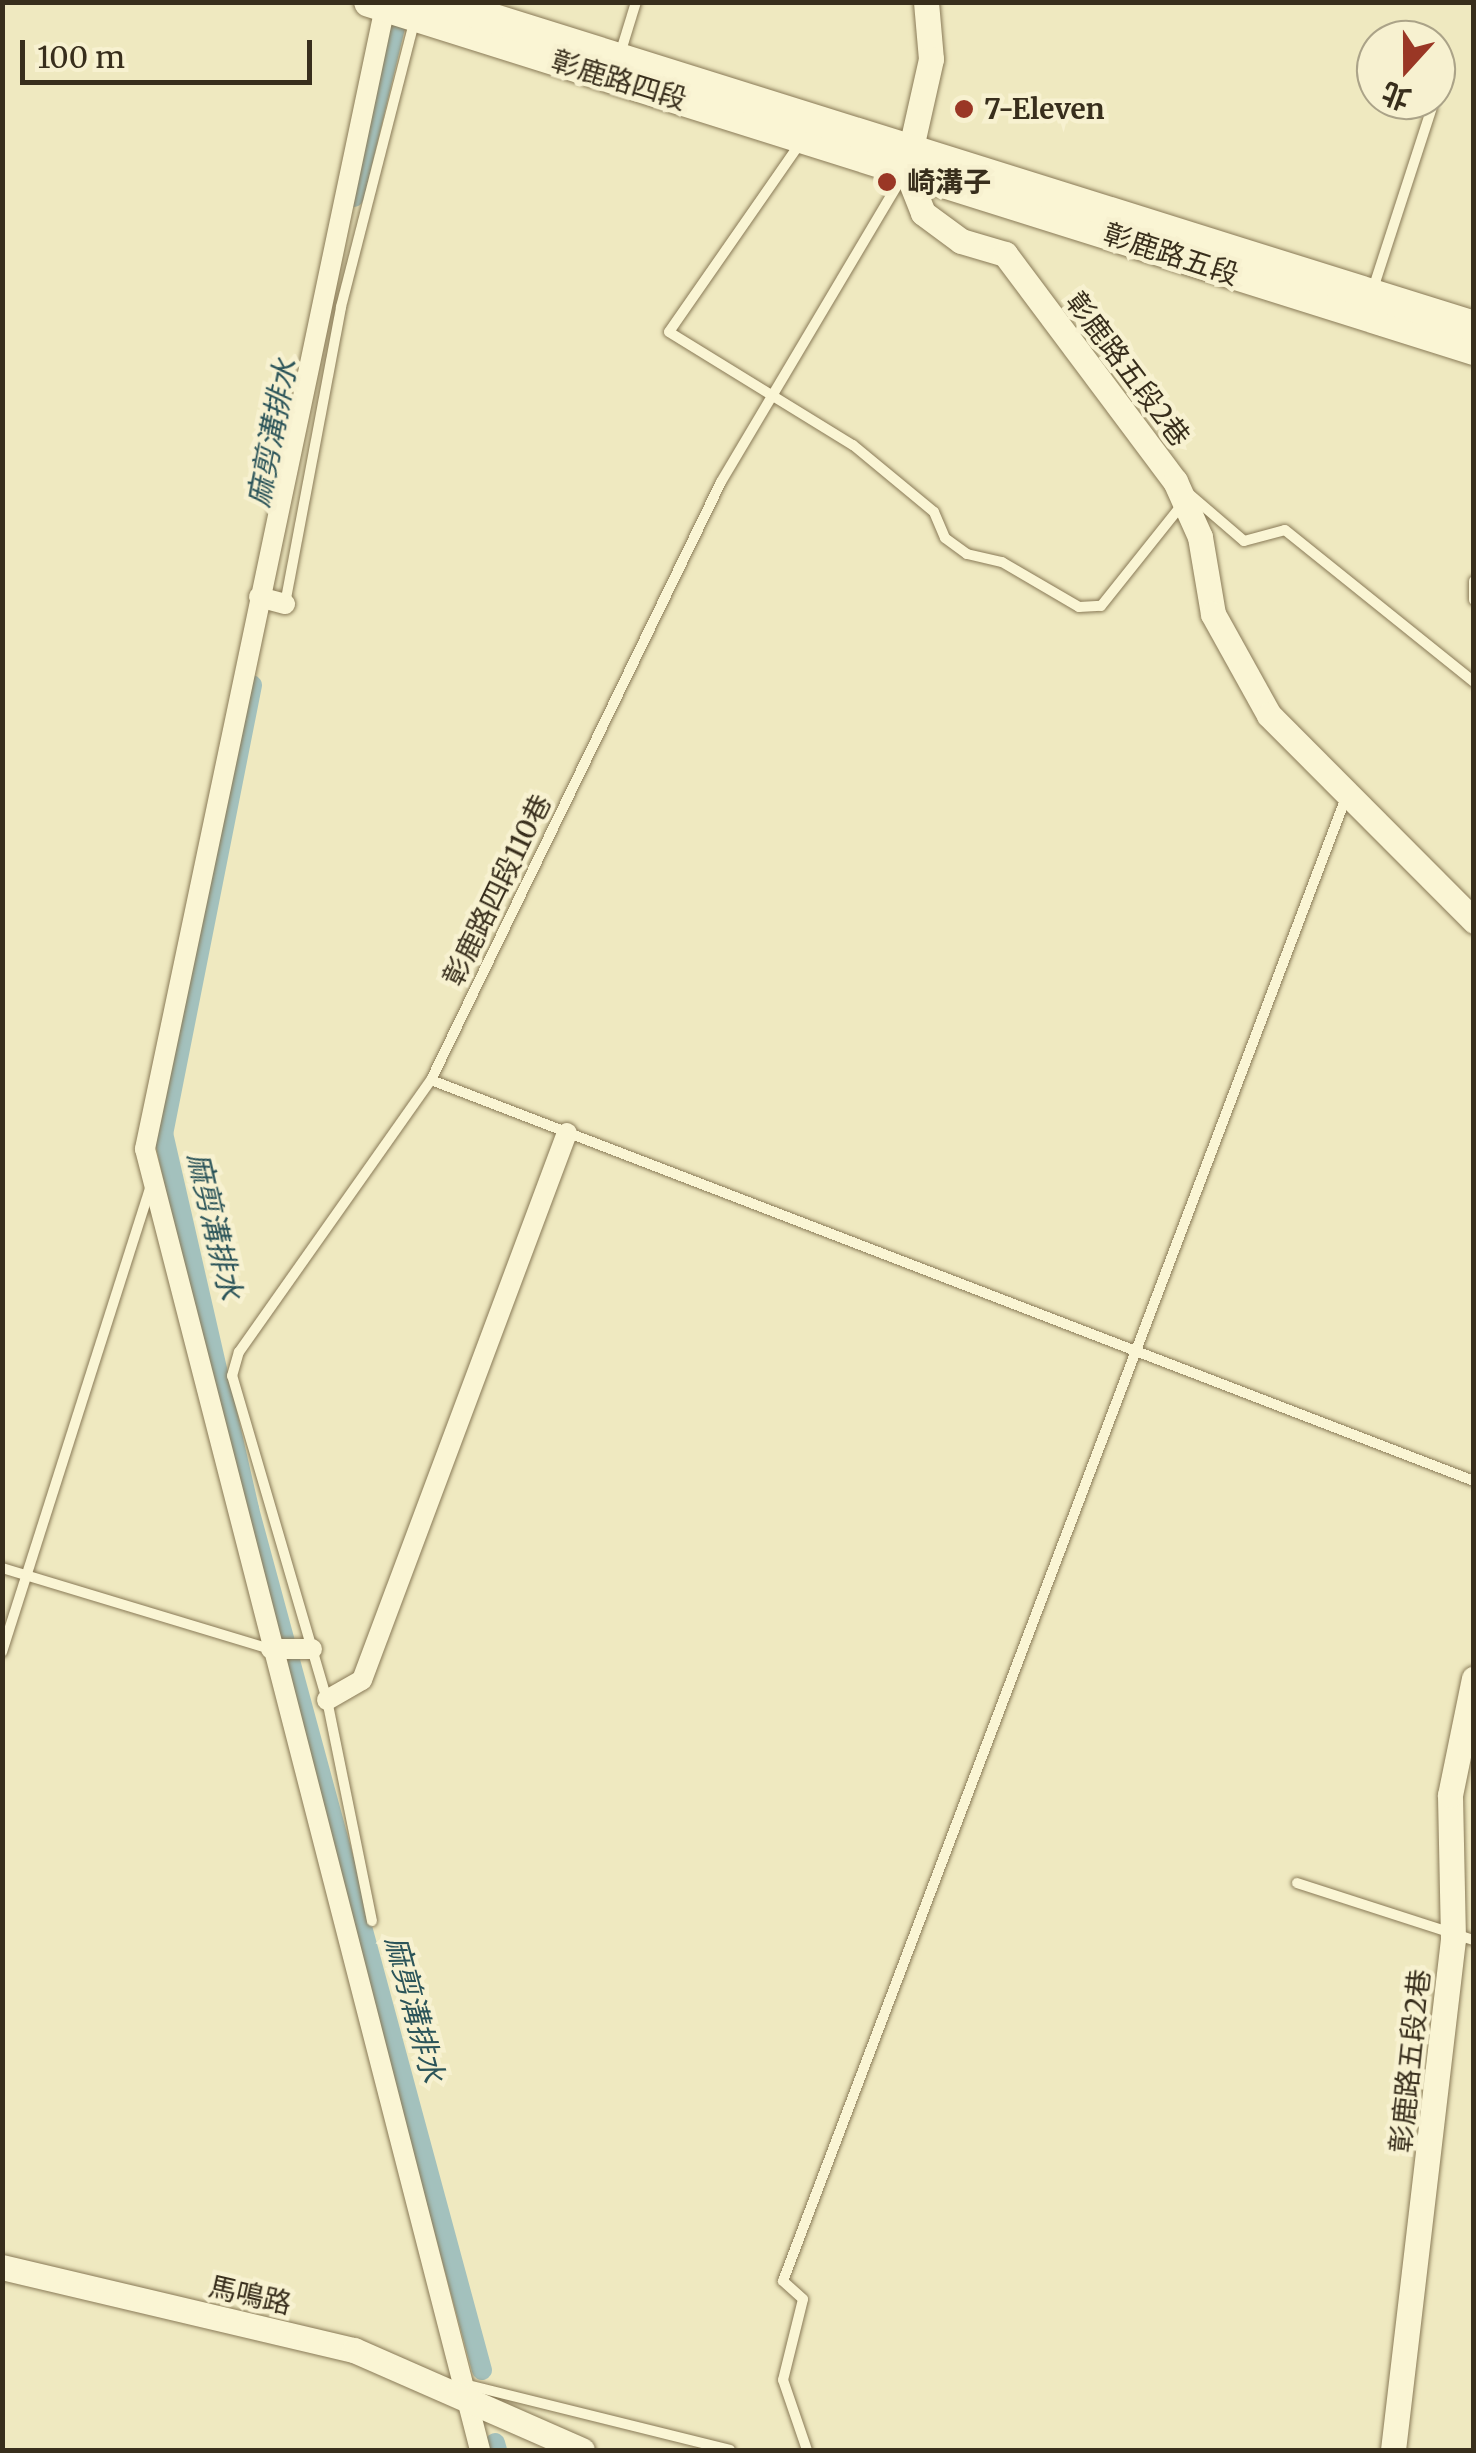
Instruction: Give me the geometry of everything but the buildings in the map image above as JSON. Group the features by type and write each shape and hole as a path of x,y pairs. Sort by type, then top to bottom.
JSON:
{"main road":[{"name":"彰鹿路四段","path":"380,4 425,7 870,146"},
{"name":"彰鹿路四段","path":"617,68 804,138 870,146"},
{"name":"彰鹿路五段","path":"870,146 1367,304 1474,350"},
{"name":"彰鹿路五段","path":"1367,304 1474,326"}],"street":[{"path":"909,159 932,59 926,2"},
{"path":"380,4 145,1149 271,1649 470,2397 480,2450"},
{"name":"彰鹿路五段2巷","path":"909,159 923,213 961,241 1005,254 1175,481 1180,507 1200,537 1213,614 1269,715 1346,797 1474,921"},
{"path":"259,598 286,604"},
{"path":"327,1700 362,1680 567,1133"},
{"path":"271,1649 310,1642"},
{"name":"彰鹿路五段2巷","path":"1393,2450 1463,1940 1450,1794 1474,1678"},
{"name":"馬鳴路","path":"2,2266 405,2370 582,2450"}],"lane":[{"path":"617,68 636,2"},
{"path":"286,604 341,307 425,7"},
{"path":"1367,304 1428,120"},
{"path":"804,138 669,332 772,394 934,512 945,538 967,554 1002,562 1078,607 1100,606 1180,507"},
{"name":"彰鹿路四段110巷","path":"310,1642 232,1376 240,1352 431,1080 720,482 909,159"},
{"path":"1175,481 1244,540 1285,530 1474,682"},
{"path":"1474,581 1474,600"},
{"path":"807,2450 783,2380 803,2299 783,2281 1346,797"},
{"path":"431,1080 1474,1481"},
{"path":"2,1652 152,1183"},
{"path":"2,1568 271,1649"},
{"path":"310,1642 327,1700 372,1921"},
{"path":"1297,1884 1463,1940"},
{"path":"470,2397 730,2450"}],"waterway":[{"name":"麻剪溝排水","path":"354,197 396,24"},
{"name":"麻剪溝排水","path":"252,685 163,1133 249,1509 482,2370"},
{"name":"麻剪溝排水","path":"495,2443 497,2450"}],"place":[{"name":"7-Eleven","path":"964,109"},
{"name":"崎溝子","path":"887,182"}]}
